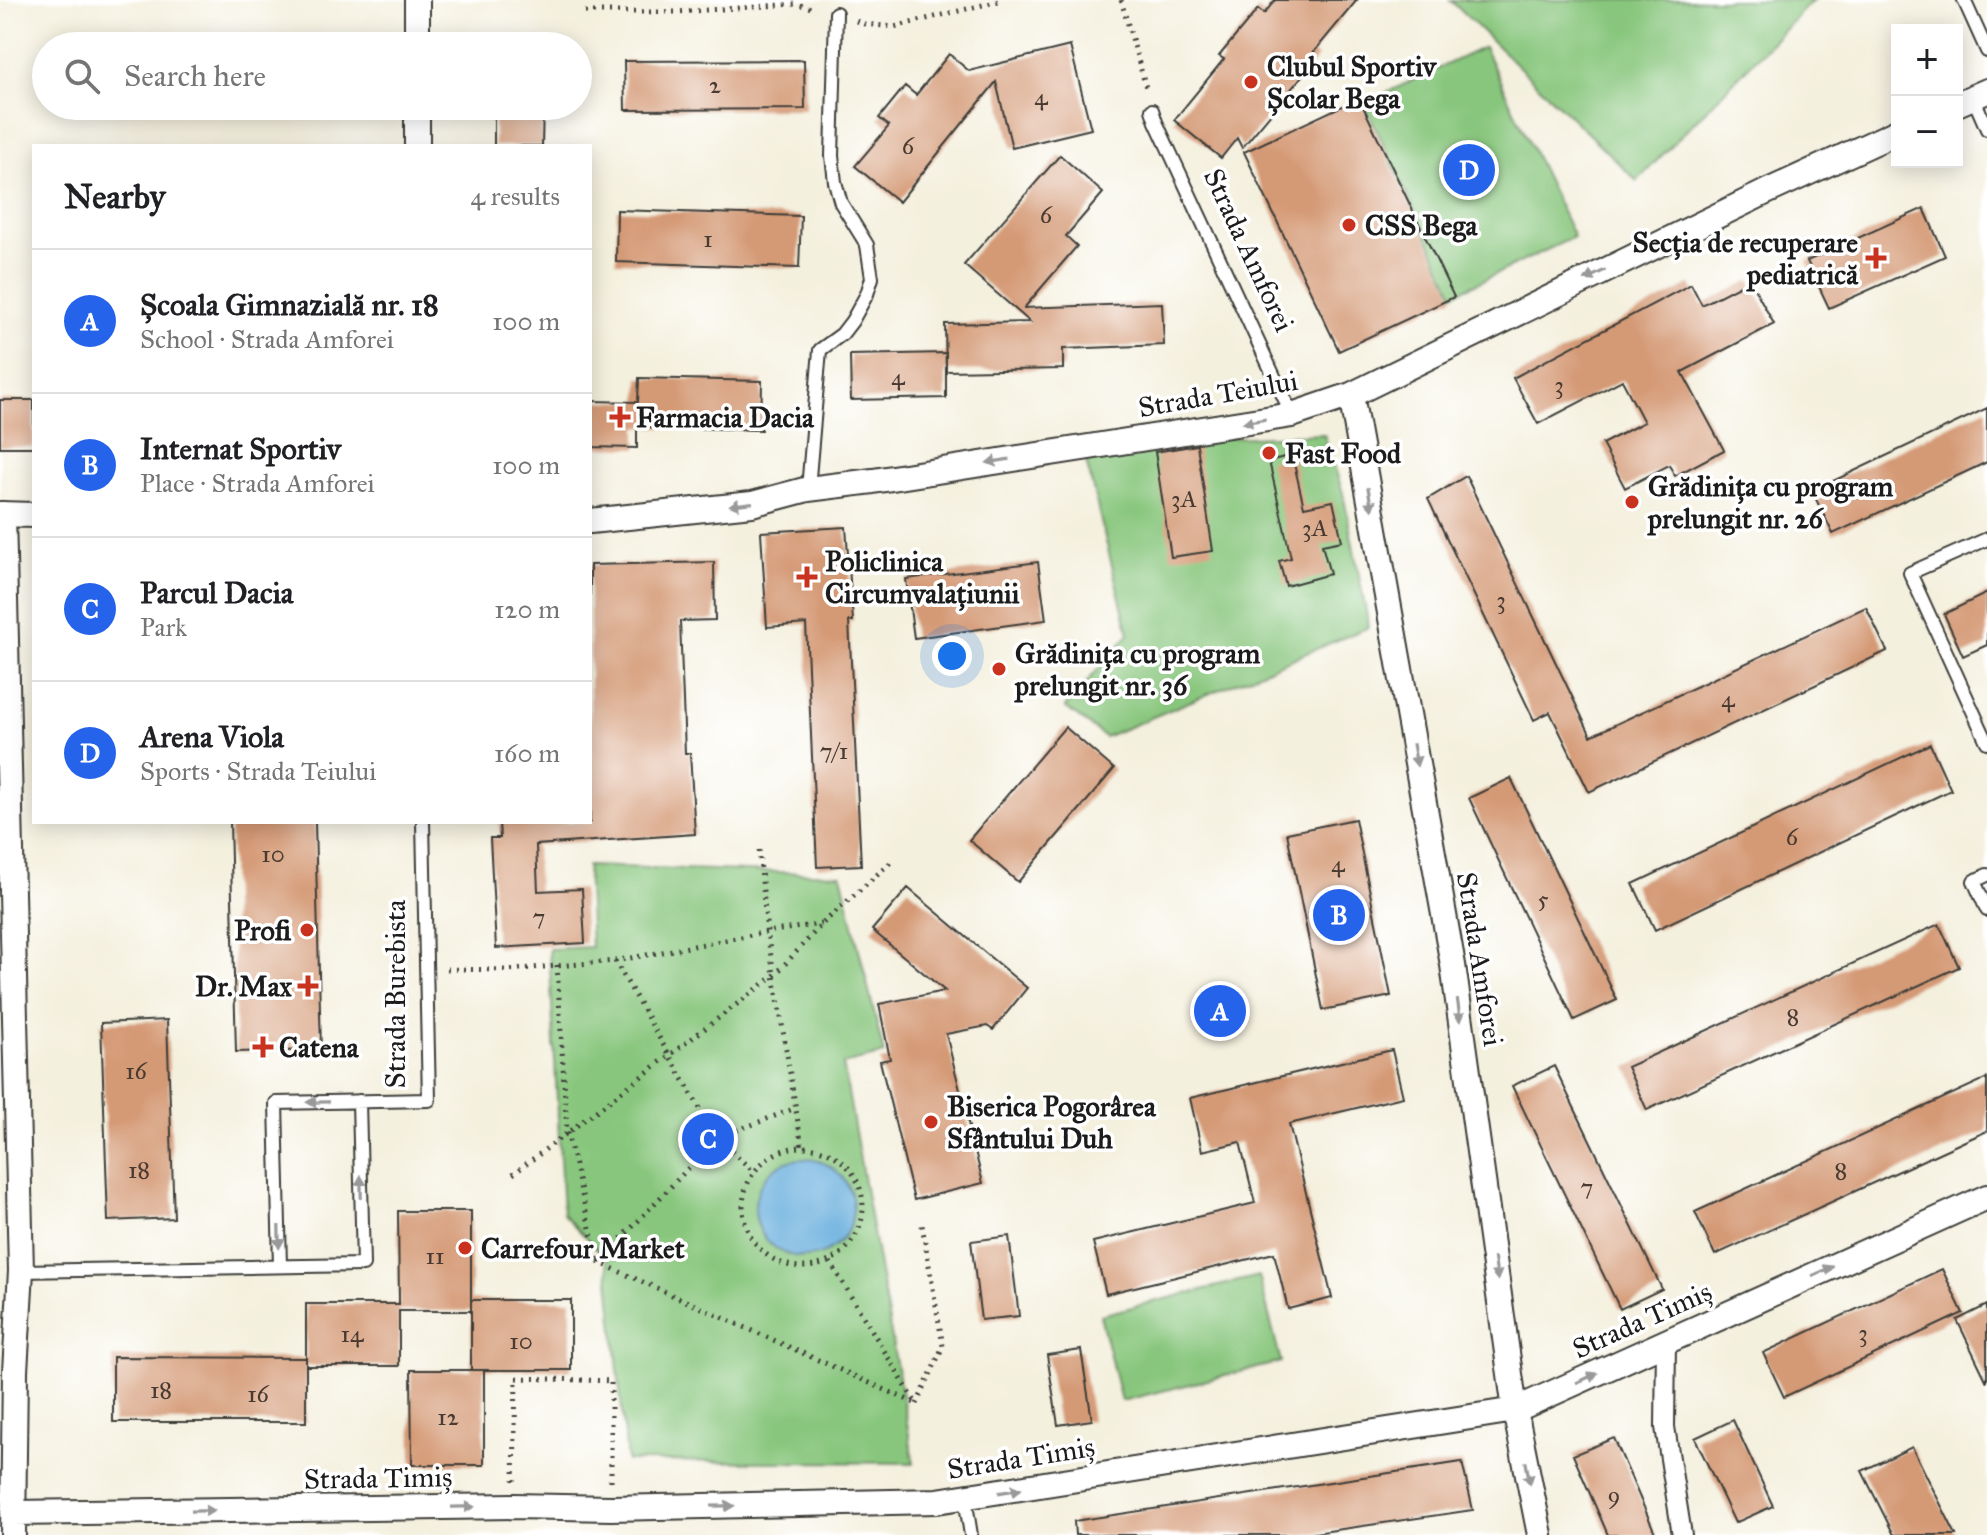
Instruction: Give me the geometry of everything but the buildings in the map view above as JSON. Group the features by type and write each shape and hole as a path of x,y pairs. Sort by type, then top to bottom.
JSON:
{"street":[{"path":"417,0 417,32"},
{"path":"417,120 417,144"},
{"name":"Strada Teiului","path":"592,521 752,504 808,489 1292,415 1351,395 1766,192 1891,135"},
{"name":"Strada Amforei","path":"1351,395 1453,965 1515,1410 1540,1535"},
{"path":"13,1524 8,1372 21,1271 2,514 32,515"},
{"name":"Strada Timiș","path":"13,1524 514,1506 611,1508 921,1502 965,1498 1515,1410 1987,1197"},
{"path":"1666,1342 1665,1427 1682,1535"}],"lane":[{"path":"1964,0 1987,51"},
{"path":"808,489 820,350 842,334 852,321 872,278 867,245 841,203 835,182 832,156 836,13"},
{"path":"1972,97 1987,129"},
{"name":"Strada Amforei","path":"1152,110 1292,415"},
{"path":"1987,539 1910,573 1987,742"},
{"name":"Strada Burebista","path":"280,1266 276,1103 429,1100 423,824"},
{"path":"1987,875 1974,881 1987,910"},
{"name":"Strada Burebista","path":"21,1271 363,1265 359,1101"},
{"path":"965,1498 971,1535"}],"path":[{"path":"585,12 677,12 796,4 836,13 864,24 894,27 1003,0"},
{"path":"1121,0 1152,110"},
{"path":"759,850 767,932 802,1147"},
{"path":"513,1174 774,976 822,924 891,862"},
{"path":"426,969 508,970 615,961 822,924"},
{"path":"615,961 717,1138 754,1172"},
{"path":"557,965 567,1132 598,1262"},
{"path":"598,1262 717,1138 796,1108"},
{"path":"802,1147 822,1150 840,1160 854,1175 862,1193 863,1214 858,1234 846,1250 830,1262 811,1267 792,1267 774,1261 759,1249 748,1233 743,1212 745,1191 754,1172 767,1159 784,1150 802,1147"},
{"path":"917,1404 943,1346 922,1225"},
{"path":"598,1262 917,1404"},
{"path":"830,1262 917,1404"},
{"path":"514,1506 516,1378 611,1381 611,1508"}],"green space":[{"path":"1450,0 1813,0 1637,181"},
{"path":"1484,47 1574,237 1454,294 1364,103"},
{"path":"1324,434 1343,493 1369,627 1105,737 1065,707 1129,634 1085,457 1222,438"},
{"path":"587,866 841,874 884,1054 843,1064 914,1463 627,1461 607,1259 563,1214 549,949 591,947"},
{"path":"1259,1276 1281,1362 1121,1401 1100,1315"}],"water":[{"path":"804,1159 823,1163 839,1173 849,1189 853,1208 849,1227 839,1243 823,1253 804,1257 785,1253 769,1243 759,1227 755,1208 759,1189 769,1173 785,1163"}],"place":[{"name":"Clubul Sportiv Școlar Bega","path":"1251,82"},
{"name":"Arena Viola","path":"1469,170"},
{"name":"CSS Bega","path":"1349,225"},
{"name":"Secția de recuperare pediatrică","path":"1876,258"},
{"name":"Farmacia Dacia","path":"620,417"},
{"name":"Fast Food","path":"1269,453"},
{"name":"Grădinița cu program prelungit nr. 26","path":"1632,502"},
{"name":"Policlinica Circumvalațiunii","path":"807,577"},
{"name":"Grădinița cu program prelungit nr. 36","path":"999,669"},
{"name":"Internat Sportiv","path":"1339,915"},
{"name":"Profi","path":"307,930"},
{"name":"Dr. Max","path":"308,986"},
{"name":"Școala Gimnazială nr. 18","path":"1220,1011"},
{"name":"Catena","path":"263,1047"},
{"name":"Biserica Pogorârea Sfântului Duh","path":"931,1122"},
{"name":"Parcul Dacia","path":"708,1139"},
{"name":"Carrefour Market","path":"465,1248"}]}
